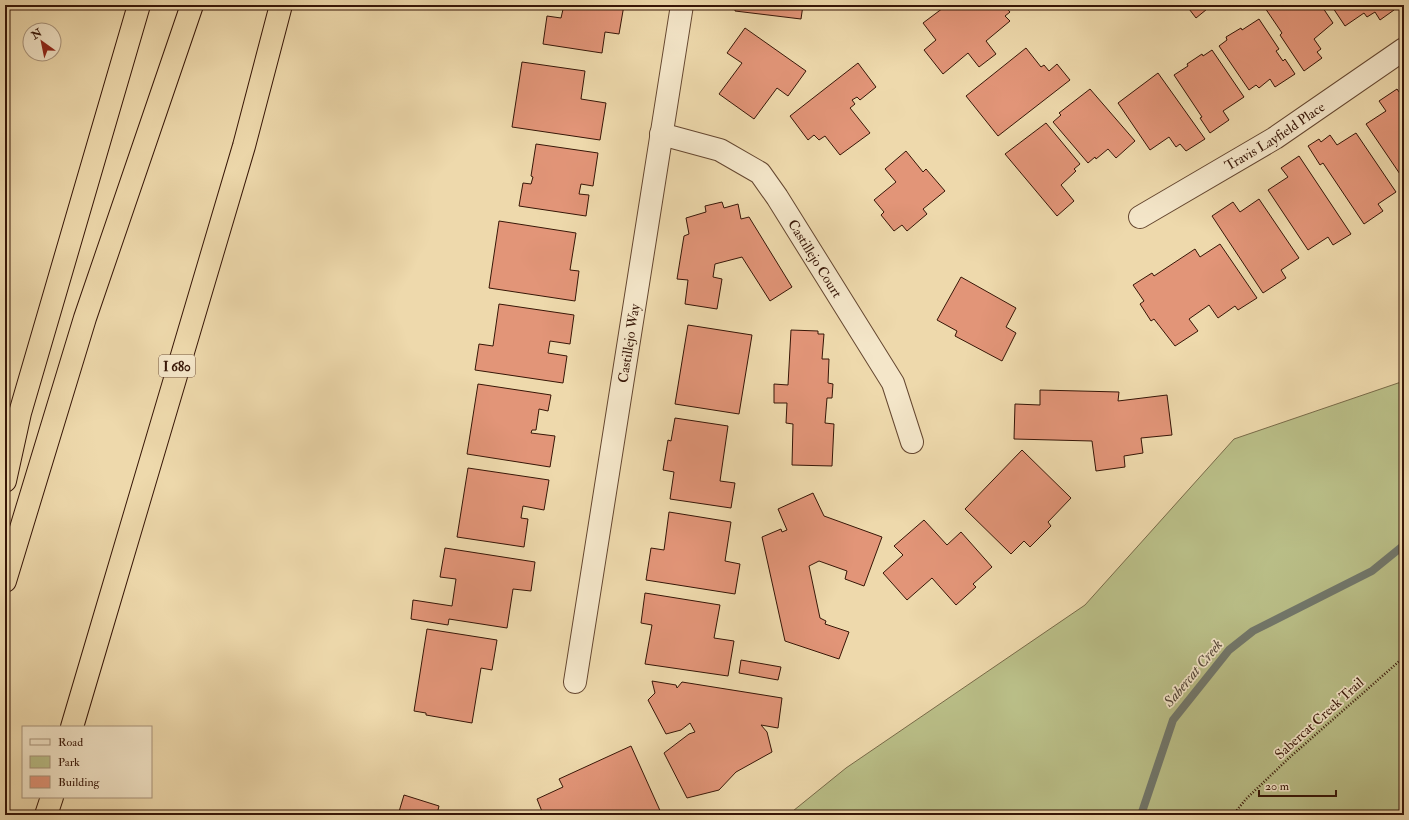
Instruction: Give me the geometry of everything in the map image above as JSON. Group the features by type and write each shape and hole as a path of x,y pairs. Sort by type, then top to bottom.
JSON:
{"highway":[{"path":"5,481 20,413 139,5"},
{"path":"5,582 85,318 192,5"},
{"name":"I 680","path":"72,726 244,146 282,5"},
{"path":"46,815 52,798"}],"street":[{"name":"Castillejo Way","path":"575,682 682,5"},
{"name":"Travis Layfield Place","path":"1140,217 1275,138 1404,49"},
{"name":"Castillejo Court","path":"661,134 720,150 760,173 781,203 893,383 912,442"}],"path":[{"name":"Sabercat Creek Trail","path":"1233,815 1246,799 1289,758 1404,657"}],"green space":[{"path":"1404,381 1404,815 788,815 846,768 1085,605 1234,439"}],"building":[{"path":"564,5 624,5 619,34 605,32 602,53 543,44 547,16 561,18"},
{"path":"735,5 803,5 801,19 735,11"},
{"path":"947,5 1004,5 1010,12 1005,16 1010,21 986,41 996,54 979,67 968,53 943,74 924,50 936,40 923,23"},
{"path":"1186,5 1212,5 1196,18"},
{"path":"1263,5 1321,5 1333,23 1314,39 1321,49 1317,52 1322,58 1304,71 1280,35 1282,33"},
{"path":"1331,5 1390,5 1394,10 1380,20 1375,12 1367,17 1364,13 1345,26"},
{"path":"1259,19 1279,49 1276,51 1283,61 1285,59 1295,74 1275,87 1270,79 1259,88 1256,85 1249,90 1219,46 1227,40 1226,37 1241,28 1242,30"},
{"path":"745,28 806,71 788,96 777,88 754,119 719,94 742,63 727,53"},
{"path":"1026,48 1041,67 1044,65 1049,71 1057,64 1070,80 998,136 966,96"},
{"path":"1212,50 1244,97 1223,111 1229,120 1210,133 1200,118 1202,117 1174,75 1202,54 1203,56"},
{"path":"522,62 585,71 581,99 606,103 600,140 512,127"},
{"path":"858,63 876,87 860,100 857,97 852,100 855,104 850,108 870,133 840,155 825,136 819,140 814,135 808,140 790,116"},
{"path":"1158,73 1205,139 1186,151 1180,144 1176,147 1169,137 1150,150 1118,103"},
{"path":"1090,89 1135,141 1116,158 1108,149 1096,159 1095,157 1088,163 1053,122 1061,115 1059,113"},
{"path":"1397,89 1404,99 1404,180 1366,124 1386,111 1379,101"},
{"path":"1046,123 1080,164 1074,169 1076,171 1061,185 1074,201 1057,216 1005,154"},
{"path":"1356,133 1396,192 1378,204 1383,211 1364,224 1323,163 1320,165 1308,146 1319,139 1321,142 1330,135 1337,145"},
{"path":"536,144 598,153 593,186 581,184 579,194 589,195 586,216 519,206 523,183 531,184 533,177 531,176"},
{"path":"906,151 923,172 926,169 945,191 923,209 927,214 907,231 902,225 894,231 881,215 884,212 874,200 896,182 885,169"},
{"path":"1299,156 1351,234 1333,245 1328,237 1308,250 1268,190 1288,177 1281,168"},
{"path":"1259,199 1299,258 1281,270 1286,278 1263,293 1212,216 1233,202 1240,212"},
{"path":"722,202 724,208 738,204 741,219 749,217 792,287 770,301 742,257 715,264 713,277 722,279 717,309 685,304 688,280 677,279 684,236 689,234 686,218 706,212 705,206"},
{"path":"499,221 576,233 570,270 579,271 575,301 489,288"},
{"path":"1220,244 1257,298 1238,310 1235,306 1218,318 1209,305 1189,319 1198,331 1175,346 1154,319 1151,321 1140,304 1144,301 1133,285 1152,273 1154,276 1195,249 1200,257"},
{"path":"961,277 1016,308 1006,327 1016,333 1002,361 955,336 957,331 937,320"},
{"path":"499,304 574,315 570,344 550,341 548,353 567,356 563,383 475,370 479,344 493,346"},
{"path":"688,325 752,335 739,414 675,404"},
{"path":"791,330 818,331 818,334 824,334 822,359 829,359 828,383 833,384 832,398 827,398 825,423 834,424 832,466 792,465 793,424 786,423 787,403 774,403 774,384 788,385"},
{"path":"478,384 551,395 548,411 539,409 536,430 532,430 531,433 555,436 550,467 467,454"},
{"path":"1040,390 1119,392 1118,401 1167,395 1172,435 1141,438 1143,453 1124,456 1125,467 1096,471 1092,441 1014,439 1015,404 1040,405"},
{"path":"675,418 728,426 720,481 735,483 731,508 670,499 674,472 663,470 668,440 671,441"},
{"path":"1022,450 1071,498 1048,522 1051,526 1030,547 1024,541 1011,554 965,509"},
{"path":"468,468 549,480 544,510 523,506 521,518 528,519 524,547 457,537"},
{"path":"813,493 824,516 882,537 864,586 845,579 847,571 819,561 809,566 820,618 826,621 825,624 849,632 839,659 785,641 762,537 781,529 782,532 787,530 778,509"},
{"path":"669,512 731,522 725,561 740,564 735,594 646,580 651,548 664,550"},
{"path":"924,520 947,545 961,532 992,567 973,584 976,587 956,605 932,578 907,600 883,573 903,555 894,546"},
{"path":"445,548 535,562 531,591 513,589 507,628 449,619 448,625 411,619 413,600 452,606 456,579 440,577"},
{"path":"645,593 720,605 714,638 734,641 728,676 645,664 652,625 641,623"},
{"path":"427,629 497,640 492,670 481,668 472,723 426,715 426,713 414,711"},
{"path":"741,660 781,667 778,680 739,673"},
{"path":"652,681 676,685 677,688 682,682 782,698 778,728 761,725 767,732 772,752 736,772 719,790 687,798 664,753 689,734 695,732 690,723 681,730 666,734 648,700 655,693"},
{"path":"631,746 662,815 628,815 626,811 617,815 542,815 543,814 537,799 563,787 559,779"},
{"path":"404,795 439,806 437,814 441,815 398,815"}],"waterway":[{"name":"Sabercat Creek","path":"1141,815 1173,720 1229,650 1253,631 1372,571 1404,545"}]}
